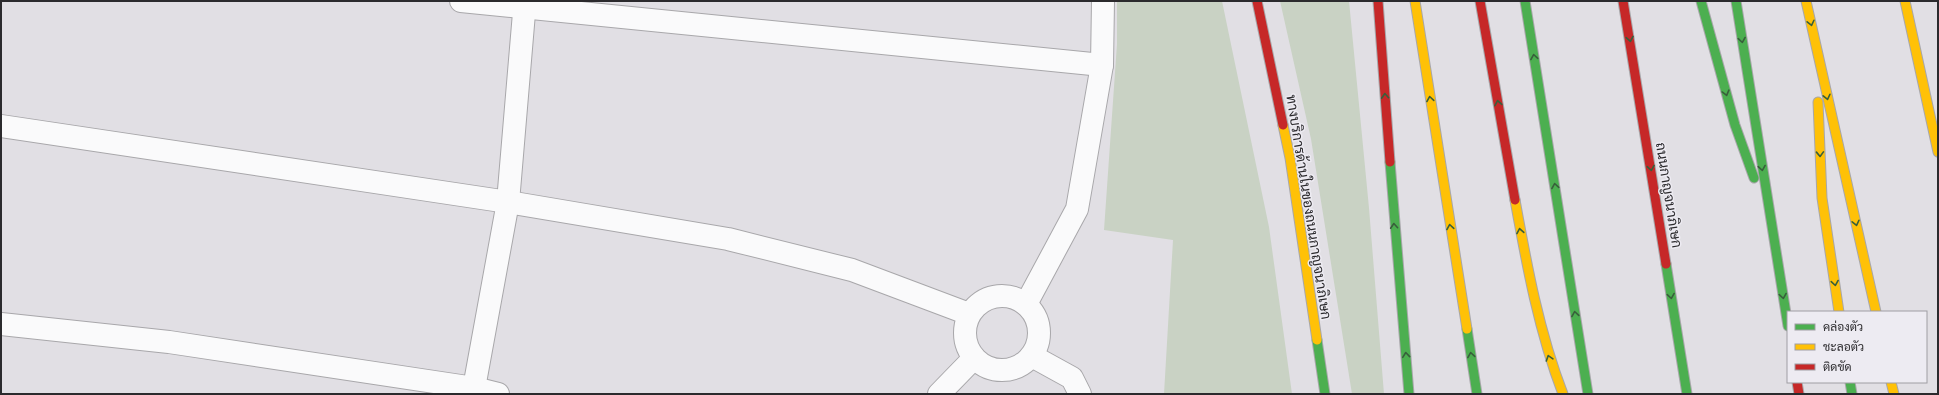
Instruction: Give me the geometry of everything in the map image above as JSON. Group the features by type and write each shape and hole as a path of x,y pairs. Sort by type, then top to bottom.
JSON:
{"main road":[{"name":"ทางบริการด้านในของถนนกาญจนาภิเษก","path":"1257,1 1290,158 1325,394"},
{"path":"1378,1 1399,290 1409,394"},
{"path":"1415,1 1477,394"},
{"path":"1480,1 1527,267 1549,358 1563,394"},
{"path":"1525,1 1588,394"},
{"name":"ถนนกาญจนาภิเษก","path":"1623,1 1687,394"},
{"path":"1701,1 1735,125 1772,225"},
{"path":"1736,1 1787,320"},
{"path":"1806,1 1876,311"},
{"path":"1905,1 1938,152"},
{"path":"1816,45 1822,198 1839,311"},
{"path":"1797,383 1799,394"},
{"path":"1850,383 1852,394"},
{"path":"1891,383 1894,394"}],"street":[{"path":"461,1 525,4 1102,65"},
{"path":"1026,304 1077,209 1102,65 1103,1"},
{"path":"474,388 508,202 525,4"},
{"path":"1,126 508,202 728,239 852,270 970,314"},
{"path":"995,296 1012,297 1026,304 1035,315 1040,329 1038,343 1032,356 1019,366 1004,371 988,367 974,358 966,345 964,329 970,314 980,302 995,296"},
{"path":"1,324 169,342 474,388 498,394"},
{"path":"1032,356 1072,378 1080,394"},
{"path":"939,394 974,358"}],"green space":[{"path":"1117,1 1222,1 1269,227 1292,394 1164,394 1173,240 1104,230 1117,44"},
{"path":"1280,1 1349,1 1369,208 1384,394 1352,394 1311,139"}],"traffic: fast":[{"path":"1525,1 1588,394"},
{"path":"1701,1 1735,125 1754,178"},
{"path":"1736,1 1787,320"},
{"path":"1390,162 1409,394"},
{"path":"1666,264 1687,394"},
{"path":"1467,329 1477,394"},
{"path":"1317,340 1325,394"},
{"path":"1850,383 1852,394"}],"traffic: slow":[{"path":"1415,1 1467,329"},
{"path":"1806,1 1876,311"},
{"path":"1905,1 1938,152"},
{"path":"1818,102 1822,198 1839,311"},
{"path":"1283,125 1290,158 1317,340"},
{"path":"1515,200 1540,323 1563,394"},
{"path":"1891,383 1894,394"}],"traffic: jam":[{"path":"1257,1 1283,125"},
{"path":"1378,1 1390,162"},
{"path":"1480,1 1515,200"},
{"path":"1623,1 1666,264"},
{"path":"1797,383 1799,394"}]}
